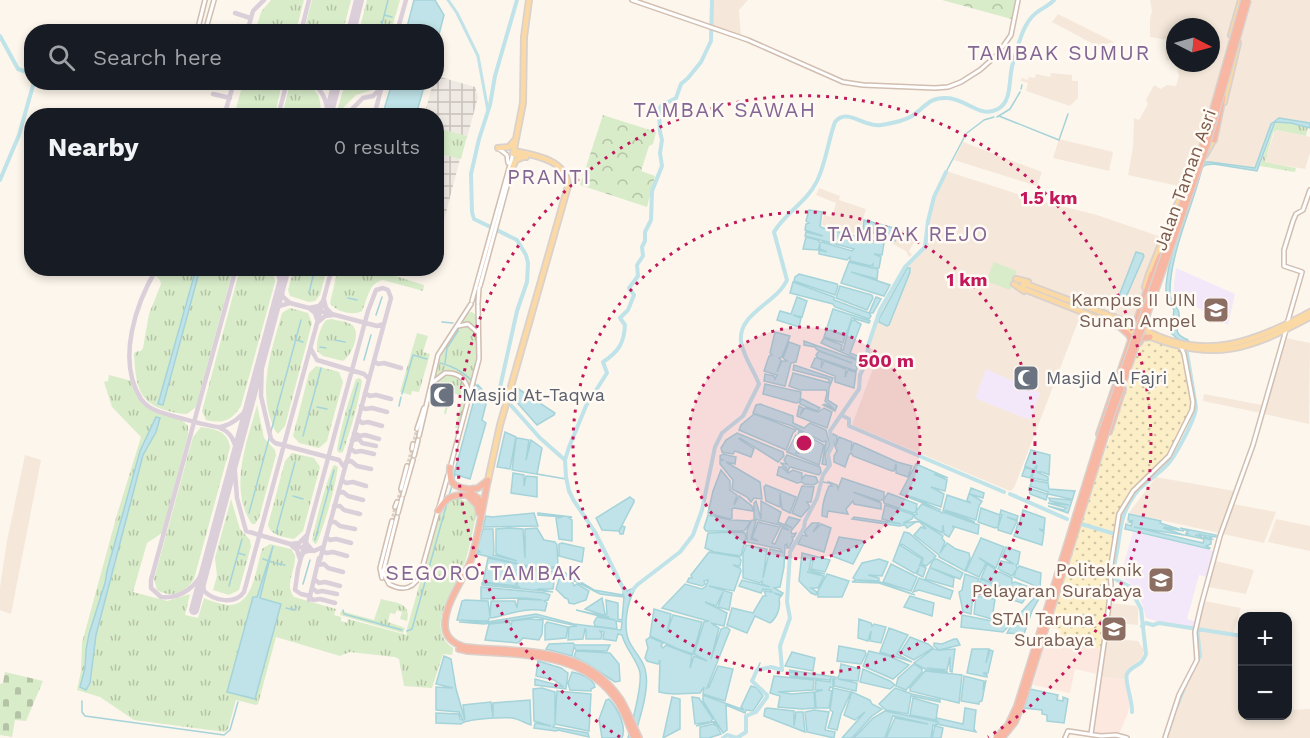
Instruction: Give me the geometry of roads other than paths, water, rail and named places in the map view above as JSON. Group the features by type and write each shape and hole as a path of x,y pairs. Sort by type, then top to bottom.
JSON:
{"highway":[{"path":"1214,140 1216,123 1246,0"},
{"path":"996,738 1008,725 1017,706 1095,453 1202,148 1246,0"},
{"path":"1002,738 1015,722 1023,700 1115,405 1205,150 1226,81"},
{"path":"1136,322 1153,272 1179,209"},
{"path":"1095,453 1101,425 1131,340 1129,334 1119,326"},
{"path":"1088,489 1142,335 1151,335"},
{"path":"450,467 452,484 468,492 482,505"},
{"path":"455,645 448,638 445,623 471,559 488,480"},
{"path":"438,511 448,498 468,492 488,480"},
{"path":"468,492 477,505 479,513"},
{"path":"482,505 468,558 444,617 444,635 455,645 549,653 576,662 602,679 615,692 626,709 637,738"}],"main road":[{"path":"515,153 524,96 524,37 530,0"},
{"path":"1131,331 1172,238 1202,159 1214,140 1246,0"},
{"name":"Jalan Taman Asri","path":"1136,322 1149,274 1197,153 1246,0"},
{"path":"515,153 526,104 529,8"},
{"path":"498,148 509,147 517,138"},
{"path":"515,153 546,160"},
{"path":"488,480 507,396 568,190 564,170 556,164 515,153"},
{"path":"1197,153 1206,153"},
{"path":"1197,153 1202,159"},
{"path":"512,168 516,160 525,157"},
{"path":"1165,236 1172,238"},
{"path":"1151,335 1146,324 1172,248 1172,238"},
{"path":"1136,322 1117,319 1037,290 1019,289 1015,281 1028,282 1037,290 1131,331 1134,335 1151,335 1180,346 1232,349 1310,317"},
{"path":"1287,327 1310,312"},
{"path":"1136,322 1142,335"}],"street":[{"path":"199,24 205,0"},
{"path":"207,24 215,0"},
{"path":"632,0 753,42 848,83 943,87 967,79 1003,48 1012,31 1018,0"},
{"path":"498,148 508,158 507,174"},
{"path":"495,224 515,153"},
{"path":"417,429 438,355 480,287 507,174 515,153"},
{"path":"1165,738 1179,695 1197,660 1196,628 1216,552 1253,445 1302,272 1284,266 1283,256 1294,217 1303,210 1310,190"},
{"path":"392,521 380,573 384,581 392,588 411,587 420,576 479,359 476,296 493,234"},
{"path":"468,308 477,311"},
{"path":"456,326 470,324 479,336"},
{"path":"1091,734 1119,514 1133,490 1169,456 1187,423 1193,406 1184,354 1180,346"},
{"path":"431,384 445,373 457,374 466,381 469,396"},
{"path":"400,589 389,584 383,576 386,557 419,438 425,404"},
{"path":"412,449 413,444"},
{"path":"401,489 407,466"},
{"path":"395,507 397,502"},
{"path":"381,562 386,557"},
{"path":"1065,738 1068,731 1118,735 1127,738"}],"water":[{"path":"414,0 435,0 444,15 442,24 408,24"},
{"path":"390,90 423,90 418,108 384,108"},
{"path":"1279,118 1310,123 1310,128 1275,122 1257,171 1214,164 1205,165 1202,168 1177,247 1171,279 1170,297 1179,314 1177,329 1179,335 1188,340 1188,343 1181,342 1171,333 1174,310 1168,299 1166,287 1172,253 1201,166 1205,162 1210,162 1255,168 1271,124"},
{"path":"809,210 822,212 820,226 823,228 884,243 882,255 874,254 881,257 879,268 875,268 878,270 877,279 851,272 890,285 884,296 841,283 849,262 873,268 873,264 871,266 850,261 850,257 847,260 819,254 819,250 827,252 820,249 820,244 818,250 803,249 806,237 852,251 854,249 805,236 806,232 823,236 805,230 806,224 809,223 806,221"},
{"path":"864,220 898,229 895,241 893,240 896,230 890,239 863,229"},
{"path":"1136,252 1144,256 1123,304 1117,301"},
{"path":"907,268 910,268 910,272 887,326 879,322 879,319"},
{"path":"799,274 837,284 835,295 794,281"},
{"path":"194,276 198,276 163,405 158,404"},
{"path":"793,282 834,297 834,300 869,313 871,316 869,319 835,307 833,304 790,293"},
{"path":"840,286 872,295 873,298 867,310 836,298"},
{"path":"797,297 807,301 802,317 793,315 801,318 799,327 777,320 780,311 791,314"},
{"path":"876,297 881,299 873,313 869,313"},
{"path":"833,309 870,321 869,323 852,318 846,335 830,330 845,336 843,343 824,337"},
{"path":"854,320 861,324 850,353 860,357 859,360 821,343 824,338 842,345 841,350 843,350 851,322"},
{"path":"775,332 790,336 782,357 779,358 781,360 777,372 782,361 787,361 783,358 789,342 800,346 796,362 791,363 785,386 764,381 765,374 774,376 775,379 777,375 764,371 769,356 772,355 770,353"},
{"path":"804,341 859,361 856,371 818,358 816,355 819,351 852,363 817,350 815,347 804,345"},
{"path":"815,358 822,360 821,368 824,361 846,369 845,377 848,370 856,372 854,388 835,382 835,376 811,367"},
{"path":"794,365 833,378 828,400 837,406 835,411 823,405 834,409 825,401 826,390 800,390 789,386 793,373 830,383 828,379 793,370"},
{"path":"765,384 801,392 800,401 802,399 820,408 817,411 800,402 796,403 763,394"},
{"path":"478,385 488,396 482,420 486,423 470,479 454,474"},
{"path":"517,388 555,413 554,415 537,425 514,399"},
{"path":"760,404 793,416 793,423 804,428 810,423 826,430 830,445 825,454 827,465 822,464 826,441 823,442 792,426 753,413 756,405"},
{"path":"799,406 803,408 800,415 805,408 818,412 824,408 832,412 827,428 797,416"},
{"path":"754,414 796,430 786,450 739,430 741,425"},
{"path":"156,417 160,418 156,432 143,455 96,635 90,683 86,690 80,687 89,634 140,451"},
{"path":"799,431 824,445 819,465 787,452 796,435 803,439 796,453 799,453 806,439 798,434"},
{"path":"505,432 516,437 510,469 497,467"},
{"path":"737,433 783,452 784,456 778,462 740,438 754,449 751,457 735,451 733,454 722,452 721,448 726,440"},
{"path":"833,434 837,436 836,445 839,437 852,442 851,451 854,443 897,462 912,466 908,477 896,473 896,464 892,471 853,456 851,453 845,467 834,462 837,451 831,436"},
{"path":"518,438 529,440 526,460 531,440 542,448 537,474 566,479 512,470"},
{"path":"1031,450 1050,455 1049,475 1037,472 1048,477 1048,481 1032,478 1033,472 1030,478 1022,476 1025,467 1036,471 1037,465 1034,470 1025,466"},
{"path":"723,454 736,457 735,464 726,462 760,482 762,499 754,498 751,502 747,497 732,489 733,480 720,464 720,460 723,460 720,456"},
{"path":"787,455 820,467 821,472 819,475 790,467 788,471 781,463 787,464 784,460"},
{"path":"916,464 948,478 934,474 947,480 945,491 931,487 944,494 941,507 906,495 941,510 900,494"},
{"path":"779,467 788,473 793,470 802,473 802,479 805,475 816,477 818,482 814,485 797,483 777,475"},
{"path":"721,470 730,481 730,490 737,495 734,505 739,496 752,506 753,511 734,508 730,519 708,513"},
{"path":"513,473 524,475 524,486 526,476 537,477 537,497 511,493"},
{"path":"842,478 884,492 884,499 888,493 917,504 916,511 922,504 979,525 978,534 952,526 954,528 949,537 944,534 943,525 942,533 915,518 916,512 884,503 883,499 880,501 853,492 881,503 881,509 854,504 853,501 846,509 848,514 828,511 827,517 822,516 826,494 829,486 832,486 829,482 837,485 838,489"},
{"path":"1032,480 1048,483 1049,489 1075,491 1068,513 1048,506 1064,510 1066,508 1048,503 1069,505 1050,501 1049,498 1071,499 1048,494 1046,500 1030,494 1029,488 1047,494 1048,492 1030,486"},
{"path":"766,485 796,497 790,513 782,509 780,493 780,507 766,501 764,487"},
{"path":"802,486 814,487 811,502 807,502 810,507 801,517 792,513"},
{"path":"971,488 984,493 983,498 970,494 982,501 976,520 945,510 975,522 943,511 947,495 971,503 967,500"},
{"path":"630,497 634,502 619,531 602,530 596,518"},
{"path":"756,501 761,519 761,501 781,512 778,522 792,528 785,524 789,517 800,520 791,531 792,534 796,533 792,537 789,548 787,544 785,545 780,587 774,588 783,593 782,595 774,593 781,596 776,615 770,623 755,616 747,633 727,625 732,608 753,613 763,596 766,596 764,591 772,592 763,589 761,593 739,586 742,580 770,587 762,584 762,581 760,583 743,578 743,554 746,545 767,549 763,578 770,549 782,552 780,549 747,542 747,530 752,520 756,521 751,539 758,541 752,538 758,522 780,527 772,543 775,544 782,528 789,530 780,525 754,519"},
{"path":"885,505 914,515 912,519 903,523 920,521 943,536 945,542 940,553 947,543 969,553 970,558 965,571 939,557 914,535 921,527 926,529 920,522 907,528 905,525 852,519 854,517 901,524 882,519"},
{"path":"981,508 1000,515 998,527 978,522"},
{"path":"1001,510 1018,516 1017,520 1007,517 1017,521 1011,534 998,530 1002,515"},
{"path":"1023,510 1045,518 1044,530 1039,529 1044,532 1042,545 1014,536 1018,523 1021,522"},
{"path":"534,513 538,526 483,527 486,516"},
{"path":"538,513 572,517 569,518 572,520 572,541 559,539 556,518 562,517 538,515"},
{"path":"1129,514 1161,521 1160,523 1179,529 1164,527 1184,531 1163,528 1184,535 1134,527 1203,543 1204,539 1185,535 1188,531 1180,528 1216,535 1216,537 1209,536 1212,539 1195,535 1211,540 1211,544 1206,546 1209,549 1125,529 1126,524 1131,526 1132,523 1129,522 1133,521 1128,520"},
{"path":"708,515 751,521 744,531 706,531 704,528"},
{"path":"812,523 819,523 813,532 821,524 831,528 824,552 798,544 802,535 807,536 804,532"},
{"path":"622,526 625,527 623,534 619,531"},
{"path":"537,528 544,540 555,542 557,545 558,566 549,568 557,568 594,590 623,595 626,589 634,591 628,608 626,629 629,641 644,665 647,681 634,738 628,738 638,696 640,673 622,635 618,634 616,641 603,639 604,632 600,631 601,639 586,639 585,629 583,639 568,640 569,627 577,626 536,617 484,624 459,622 487,622 536,614 574,624 621,630 622,622 616,621 617,629 595,626 594,622 597,617 615,620 576,610 609,617 585,609 602,598 605,614 607,614 606,600 618,603 618,619 622,620 624,597 600,594 561,574 477,554 480,552 477,549 483,529 493,529 493,555 517,561 496,554 496,529 523,529 525,558 525,529"},
{"path":"904,532 909,533 936,556 926,566 922,564 923,558 902,544 900,545 922,559 919,567 921,565 926,568 923,577 917,574 919,568 914,573 893,561"},
{"path":"708,533 745,533 746,537 741,556 714,552 705,548"},
{"path":"839,537 865,541 853,564 832,556"},
{"path":"981,538 1004,547 996,568 979,558 986,563 979,577 966,571"},
{"path":"559,544 584,548 582,562 559,556"},
{"path":"273,546 260,598 281,604 255,699 227,692 253,597 257,597"},
{"path":"1006,547 1020,552 1017,569 1019,566 1041,573 1040,588 1014,577 1016,570 1012,576 998,569 1001,561 1014,564 1002,557"},
{"path":"709,552 739,557 741,560 740,566 733,565 741,571 734,591 709,586 732,593 729,610 718,607 723,592 716,606 705,602 727,613 724,626 711,623 719,628 711,659 721,629 727,627 730,630 707,688 718,666 733,669 725,701 703,694 704,687 700,693 659,692 660,660 658,664 647,661 645,658 648,648 646,640 650,637 663,643 661,646 663,648 666,645 692,655 690,668 694,656 707,661 694,654 704,622 708,621 662,608 685,584 702,589 706,586 708,580 704,581 705,584 702,586 687,582"},
{"path":"802,553 830,560 825,572 811,569 813,561 811,560 809,570 825,574 807,572 824,576 818,588 811,588 817,592 816,595 799,581"},
{"path":"488,558 518,564 520,568 522,566 555,575 553,589 537,589 553,592 482,585 482,583 519,587 517,581 515,586 483,582"},
{"path":"879,559 888,562 882,576 868,575 879,578 879,581 857,580 880,582 915,595 879,583 852,582 856,580 853,578 862,563"},
{"path":"937,559 963,573 960,579 931,568 954,578 953,587 925,579 933,560"},
{"path":"891,564 917,577 911,591 883,582"},
{"path":"987,564 995,569 994,573 1000,572 1012,578 1012,583 1035,589 1035,592 1030,595 1009,589 1027,596 1022,603 1001,596 975,594 981,579 1003,588 992,582 992,579 990,582 981,578"},
{"path":"827,574 849,581 842,597 818,597 818,591"},
{"path":"965,574 979,579 973,593 971,614 963,612 959,592 962,590"},
{"path":"560,576 573,583 574,586 577,584 589,591 586,600 574,604 569,603 568,599 556,589"},
{"path":"919,578 953,591 950,599 919,590 913,592"},
{"path":"481,587 550,595 548,600 544,601 547,603 545,611 518,612 490,617 488,621 457,620 462,601 465,600 488,601 490,616 491,601 515,601 517,608 518,599 542,600 524,598 481,599"},
{"path":"910,596 934,603 932,616 904,607"},
{"path":"976,596 995,599 992,619 974,614"},
{"path":"1036,596 1040,597 1024,634 1007,633 1015,619"},
{"path":"654,609 671,614 667,632 673,615 702,622 693,654 650,636"},
{"path":"962,615 1009,626 1003,632 961,627"},
{"path":"859,619 871,623 872,626 874,624 886,627 881,643 870,641 871,631 868,641 858,638"},
{"path":"543,620 539,640 523,638 518,643 485,640 489,624 509,622 511,625 512,621"},
{"path":"547,622 568,627 566,638 545,640"},
{"path":"889,628 908,635 897,654 912,662 880,652"},
{"path":"910,637 933,648 914,660 900,653"},
{"path":"957,639 960,645 939,650 934,643 942,644"},
{"path":"573,643 575,645 610,645 607,651 576,650 574,647 572,656 546,649 549,644"},
{"path":"839,646 865,651 866,654 861,664 837,661"},
{"path":"933,649 955,649 952,672 950,671 950,657 947,670 927,668 948,672 927,670 914,663"},
{"path":"972,649 989,649 986,663 990,650 993,651 988,673 983,673 987,677 967,673"},
{"path":"576,651 610,653 619,664 620,681 615,682 574,657"},
{"path":"869,651 889,656 909,665 893,679 863,666"},
{"path":"792,652 815,658 813,671 785,666"},
{"path":"444,656 451,659 456,689 465,720 463,705 491,702 493,717 493,703 530,700 531,725 512,718 476,720 461,724 436,723 436,713 459,714 460,719 463,720 459,712 436,710 436,687 453,688 436,684"},
{"path":"538,661 561,668 568,673 566,689 535,685 535,679 564,687 554,680 536,676"},
{"path":"841,664 860,669 858,681 838,679 857,683 856,691 834,686 834,680 839,676"},
{"path":"914,664 922,669 922,672 906,690 896,686 898,678"},
{"path":"863,669 895,685 890,689 860,682"},
{"path":"789,670 835,677 833,688 830,687 829,690 832,691 829,708 816,708 815,692 823,690 815,690 816,680 830,682 831,678 829,680 790,676 788,672 796,673"},
{"path":"925,671 962,675 959,703 910,691"},
{"path":"572,672 583,675 595,687 591,691 570,690 568,683"},
{"path":"774,676 814,680 813,690 778,692 792,694 814,692 815,708 778,707 780,696 770,693"},
{"path":"964,676 984,681 983,690 986,680 982,701 979,704 961,701"},
{"path":"751,686 757,688 763,696 753,711 746,710 745,713 726,705 727,730 723,733 703,701 703,695 744,710 741,707"},
{"path":"542,688 555,692 555,723 557,691 591,694 589,731 555,724 553,727 588,733 589,737 558,730 534,728 535,723 551,726 534,721 533,689"},
{"path":"833,688 851,692 837,730 828,728 833,712 830,710"},
{"path":"895,688 940,700 940,702 911,696 908,714 886,710 879,704"},
{"path":"1030,689 1058,695 1057,700 1063,701 1063,697 1068,699 1064,723 1047,721 1047,715 1042,714 1042,710 1024,708"},
{"path":"852,692 870,700 872,704 882,709 872,716 852,738 842,738 865,712 855,720 844,715"},
{"path":"672,697 680,699 680,729 663,738"},
{"path":"692,697 699,698 721,734 700,738 700,727 713,724 716,726 713,722 696,726 709,722 695,724"},
{"path":"913,698 938,705 936,720 910,715"},
{"path":"609,699 621,718 622,738 602,738 599,719 606,700"},
{"path":"767,708 794,711 794,726 796,712 803,712 805,732 764,716"},
{"path":"965,708 976,710 974,729 976,732 936,724 943,728 941,738 932,738 935,726 933,725 931,738 886,738 895,718 928,724 893,716 885,738 854,738 873,718 885,711 938,722 937,718 963,724"},
{"path":"814,710 829,712 825,730 835,732 834,738 807,732 805,712"}],"waterway":[{"path":"382,24 388,0"},
{"path":"448,0 478,56 488,111"},
{"path":"517,0 495,76 490,105 471,174 472,212 474,219 517,240 528,263 527,282 517,311 499,392 540,438 565,460"},
{"path":"626,594 595,532 569,491 565,460 586,406 607,373 603,362 613,355 622,342 625,325 620,318 628,310 634,295 629,288 638,276 637,265 643,256 645,232 651,220 652,191 662,166 659,110 661,106 676,98 681,84 701,62 711,41 712,0"},
{"path":"631,592 680,552 693,535 702,510 715,447 722,433 743,416 759,384 744,352 741,341 742,331 752,315 775,295 787,280 774,232 808,195 817,181 835,122 845,117 875,125 897,122 912,116 931,101 941,98 954,99 985,112 998,109 1008,95 1012,69 1027,23 1054,0"},
{"path":"384,15 392,17"},
{"path":"0,36 18,69 24,71"},
{"path":"1021,89 1022,85"},
{"path":"27,108 32,90"},
{"path":"997,117 1010,109 1020,92"},
{"path":"999,116 1059,140 1068,114"},
{"path":"0,180 24,117"},
{"path":"967,133 984,120 994,117"},
{"path":"946,172 966,134"},
{"path":"737,738 746,732 746,716 756,712 767,697 752,681 757,670 771,667 782,670 780,646 790,618 787,602 790,552 804,528 805,521 817,498 823,475 830,465 828,454 832,446 830,431 859,389 860,375 867,361 868,346 880,310 905,267 925,247 934,197 946,172"},
{"path":"309,293 313,276"},
{"path":"376,315 382,297"},
{"path":"348,298 357,300"},
{"path":"249,513 301,320"},
{"path":"442,322 453,323"},
{"path":"445,363 447,348 458,331 458,327"},
{"path":"364,360 371,335"},
{"path":"296,340 303,342"},
{"path":"335,340 345,342"},
{"path":"320,347 326,348"},
{"path":"1132,712 1126,677 1146,654 1141,609 1129,586 1113,578 1113,569 1122,522 1129,503 1146,482 1171,461 1193,420 1196,407 1186,347"},
{"path":"402,394 413,355 427,359"},
{"path":"440,363 460,372 477,386"},
{"path":"303,436 321,368"},
{"path":"340,449 358,383"},
{"path":"399,406 401,397"},
{"path":"317,407 327,409"},
{"path":"843,416 849,419 849,426 1004,492"},
{"path":"276,533 295,462"},
{"path":"315,540 334,470"},
{"path":"453,481 455,475"},
{"path":"822,482 829,483"},
{"path":"449,495 452,486"},
{"path":"1010,494 1067,519"},
{"path":"293,496 303,499"},
{"path":"407,631 412,629 447,503"},
{"path":"1078,523 1115,534"},
{"path":"229,586 242,539"},
{"path":"238,553 245,555"},
{"path":"263,559 272,562"},
{"path":"303,584 310,560"},
{"path":"275,563 285,565"},
{"path":"286,608 294,610 297,607"},
{"path":"343,610 344,614 402,630"},
{"path":"1142,626 1146,623 1153,625 1159,623 1238,635"},
{"path":"1197,628 1200,656 1197,661"},
{"path":"757,670 760,663"},
{"path":"1176,708 1187,681"},
{"path":"82,701 82,712 85,716 224,735 230,730 238,702"},
{"path":"723,738 727,735 737,738"}],"tunnel":[{"path":"413,444 417,429"},
{"path":"407,466 412,449"},
{"path":"397,502 401,489"},
{"path":"392,521 395,507"}],"place":[{"name":"Kampus II UIN Sunan Ampel","path":"1216,310"},
{"name":"Masjid Al Fajri","path":"1026,378"},
{"name":"Masjid At-Taqwa","path":"442,395"},
{"name":"Politeknik Pelayaran Surabaya","path":"1161,580"},
{"name":"STAI Taruna Surabaya","path":"1114,629"}],"district":[{"name":"TAMBAK SUMUR","path":"1059,53"},
{"name":"TAMBAK SAWAH","path":"725,110"},
{"name":"PRANTI","path":"549,177"},
{"name":"TAMBAK REJO","path":"908,234"},
{"name":"SEGORO TAMBAK","path":"484,573"}]}
